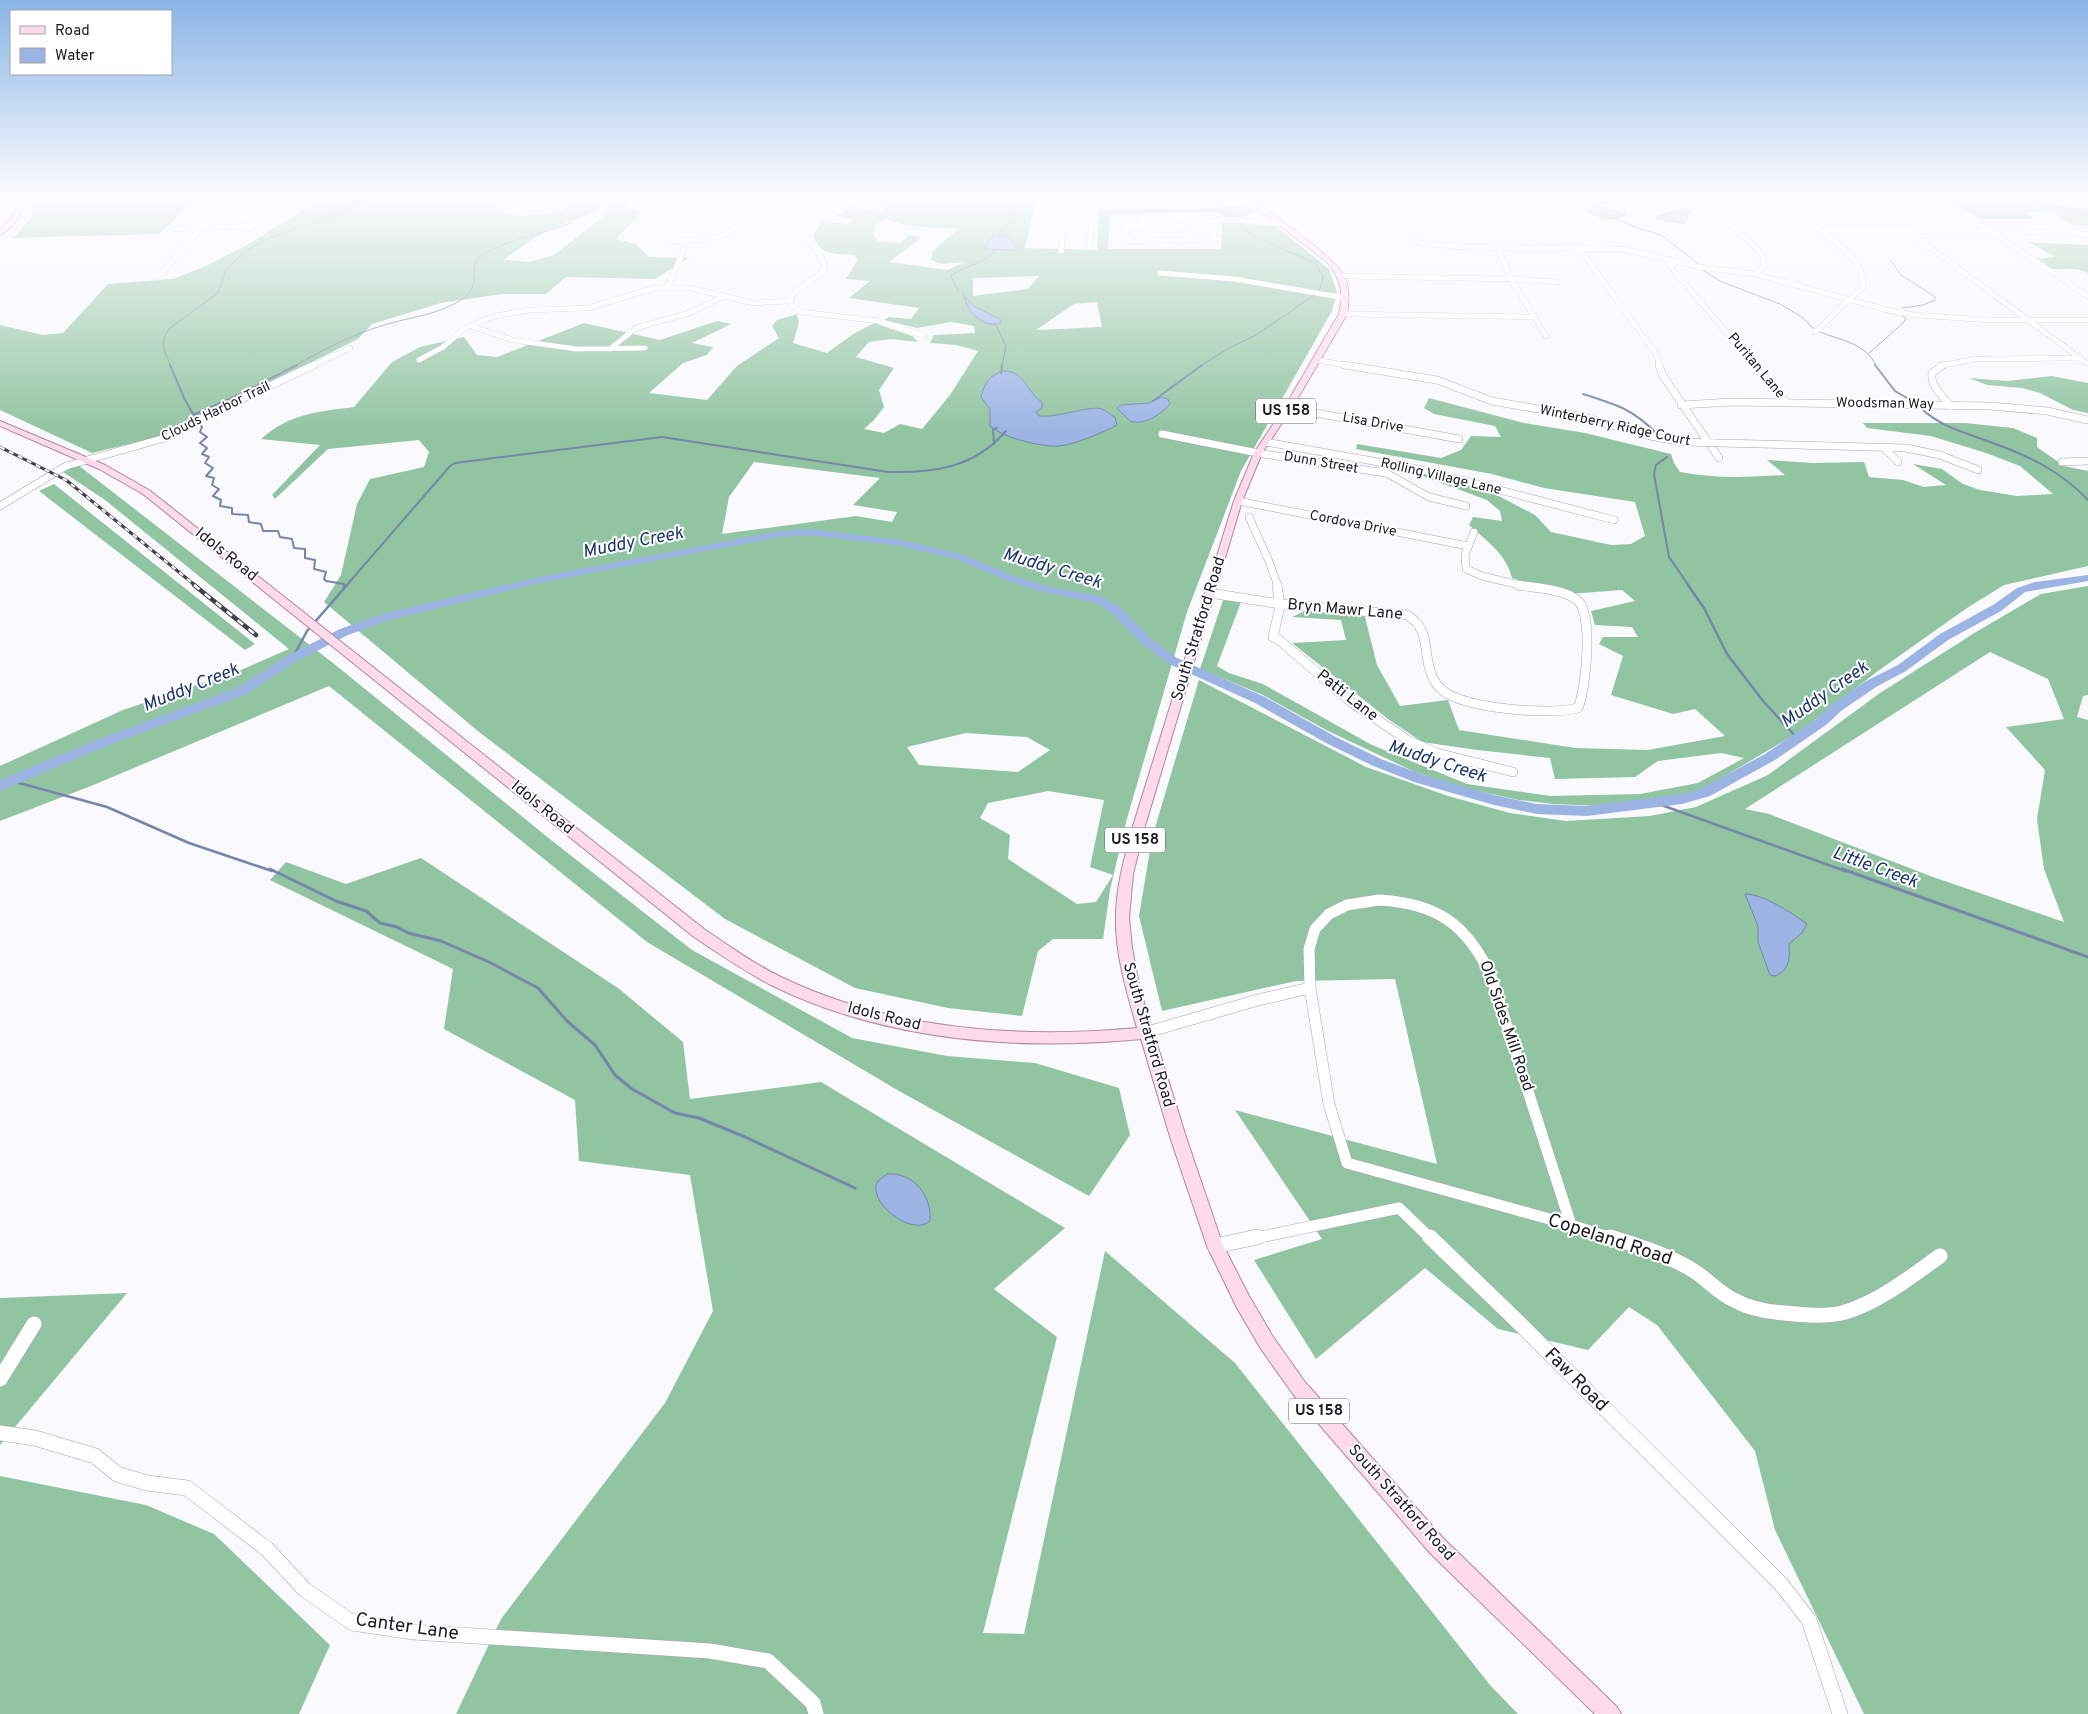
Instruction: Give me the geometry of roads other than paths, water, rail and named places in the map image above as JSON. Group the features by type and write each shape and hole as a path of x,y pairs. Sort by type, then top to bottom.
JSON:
{"main road":[{"name":"South Stratford Road","path":"1341,276 1346,298 1343,314 1288,408 1258,453 1238,501 1139,826 1127,874 1123,898 1122,925 1126,959 1144,1033 1215,1246 1243,1302 1267,1343 1299,1388 1437,1546 1610,1714"},
{"name":"Idols Road","path":"0,424 84,459 146,492 699,933 747,964 789,987 869,1016 923,1027 970,1033 1075,1040 1144,1033"}],"street":[{"path":"667,287 673,275"},
{"path":"820,275 792,295 790,301 792,306 801,312 879,321 925,336"},
{"path":"1185,275 1234,279 1346,298"},
{"path":"1510,275 1546,336"},
{"path":"1599,275 1656,354 1663,376 1718,458"},
{"name":"Puritan Lane","path":"1678,275 1787,403"},
{"path":"1758,275 1891,311 1938,318 2088,320"},
{"path":"1815,332 1864,286 1862,275"},
{"path":"1966,275 2088,364"},
{"path":"2057,275 2088,296"},
{"path":"1341,276 1512,279 1557,282"},
{"path":"419,360 443,347 453,337 471,326 505,313 588,308 638,292 667,287 690,288 754,303 790,301"},
{"path":"610,349 636,328 689,313 723,297"},
{"path":"1343,314 1535,317"},
{"path":"471,326 518,341 576,349 645,348"},
{"name":"Clouds Harbor Trail","path":"0,506 58,470 84,459 168,437 200,419 350,348"},
{"path":"1951,406 1933,385 1931,375 1934,369 1948,363 1964,358 1983,357 2088,358"},
{"name":"Winterberry Ridge Court","path":"1315,360 1436,380 1492,401 1591,419 1671,440 1708,444 1906,448 1949,458 1978,470"},
{"name":"Woodsman Way","path":"1681,405 1723,402 2019,408 2088,420"},
{"name":"Lisa Drive","path":"1288,408 1459,438"},
{"name":"Dunn Street","path":"1162,434 1258,453 1385,473"},
{"name":"Rolling Village Lane","path":"1266,442 1423,470 1614,520"},
{"path":"1884,448 1898,462"},
{"path":"1369,460 1385,473 1429,498 1466,506"},
{"path":"2062,462 2088,461"},
{"name":"Cordova Drive","path":"1238,501 1468,546"},
{"path":"1249,518 1275,578 1280,604"},
{"name":"Bryn Mawr Lane","path":"1210,593 1280,604 1410,616 1421,625 1434,680 1437,686 1447,693 1465,700 1520,708 1561,711 1578,708 1582,701 1586,642 1585,619 1580,603 1576,599 1564,594 1471,572 1465,566 1468,546 1474,532"},
{"name":"Patti Lane","path":"1280,604 1273,637 1278,638 1351,702 1409,741 1437,753 1513,772"},
{"name":"Old Sides Mill Road","path":"1347,1163 1331,1113 1310,988 1309,949 1315,929 1327,915 1348,905 1374,900 1413,904 1441,916 1465,933 1483,957 1491,976 1571,1226"},
{"path":"1144,1033 1258,1000 1310,988"},
{"name":"Copeland Road","path":"1347,1163 1571,1226 1672,1258 1702,1277 1726,1296 1747,1306 1812,1315 1837,1314 1856,1307 1883,1293 1940,1256"},
{"name":"Faw Road","path":"1215,1246 1399,1208 1512,1316 1781,1584 1809,1620 1840,1714"},
{"path":"0,1379 34,1324"},
{"name":"Canter Lane","path":"0,1432 35,1438 95,1456 117,1474 147,1483 187,1488 267,1549 305,1590 353,1623 413,1632 710,1651 768,1661 813,1703 816,1714"}],"water":[{"path":"965,297 974,306 1001,320 1001,323 989,324 983,322 969,309"},
{"path":"1003,371 1016,374 1042,402 1042,408 1036,412 1039,416 1097,408 1115,417 1117,425 1089,438 1059,446 1033,443 1004,434 990,426 990,409 981,397 988,380"},
{"path":"1162,397 1168,399 1170,404 1162,412 1141,422 1130,421 1117,408 1121,405 1149,403"},
{"path":"1745,894 1769,901 1807,924 1802,933 1789,944 1788,963 1784,970 1775,976 1770,975 1758,942 1758,926"},
{"path":"887,1174 897,1174 905,1177 919,1187 928,1203 930,1221 921,1225 901,1221 883,1206 876,1189 878,1181"}],"waterway":[{"path":"171,366 164,347 167,333 170,328 218,293 224,275"},
{"path":"294,366 359,334 454,304 464,298 470,291 474,275"},
{"path":"953,275 951,276 958,290"},
{"path":"1319,291 1322,275"},
{"path":"1711,275 1722,282 1780,304 1802,317 1813,328"},
{"path":"1901,275 1935,297 1935,300 1923,305 1902,308"},
{"path":"963,292 965,299"},
{"path":"1200,366 1231,347 1256,335 1316,294"},
{"path":"1869,353 1902,324 1906,319 1902,315"},
{"path":"994,322 1006,345 1002,366"},
{"path":"1820,332 1860,348 1867,353 1876,366"},
{"path":"170,365 194,415"},
{"path":"194,415 297,365"},
{"path":"1001,373 1002,365"},
{"path":"1153,401 1202,365"},
{"path":"1875,365 1895,391 1912,401"},
{"path":"1583,394 1623,408 1640,419 1657,434"},
{"path":"1922,409 1946,425 2017,452 2043,465 2055,472 2088,500"},
{"path":"194,415 196,419"},
{"path":"198,422 202,427 200,432 207,437 200,443 207,448 202,454 209,457 205,463 213,468 206,476 214,478 212,485 219,489 213,496 221,500 220,506 232,508 232,514 248,515 249,522 261,524 263,531 278,531 280,537 292,539 294,548 305,549 305,558 315,560 314,569 326,572 324,579 326,581 344,584 344,588"},
{"path":"994,443 993,429 997,428"},
{"path":"994,443 1006,431"},
{"path":"346,586 450,466 455,463 662,437 888,472 905,472 952,466 981,453 994,443"},
{"path":"1667,457 1656,465 1654,474 1669,557 1689,586"},
{"name":"Muddy Creek","path":"0,786 104,742 242,691 291,659 344,632 386,617 534,581 780,534 809,532 901,543 963,558 1009,578 1047,590 1096,599 1116,610 1144,639 1173,661 1260,700 1331,740 1376,762 1419,779 1494,800 1537,809 1587,811 1682,799 1705,793 1770,757 1821,722 1836,708 1871,684 1902,668 1944,637 1997,608 2021,590 2088,578"},
{"path":"292,659 307,631 347,585"},
{"path":"1688,585 1704,608 1727,654 1763,701 1797,738"},
{"path":"12,781 107,807 189,843 272,871"},
{"name":"Little Creek","path":"1653,802 1845,871"},
{"path":"270,869 336,901 366,911 380,923 397,927 408,933 441,941 489,962 538,988 567,1021 595,1045 615,1075 632,1089 675,1113 699,1118 745,1137 855,1188"},
{"name":"Little Creek","path":"1842,869 2088,957"}],"railway":[{"path":"0,447 66,480 196,586"},
{"path":"194,585 256,635"}]}
